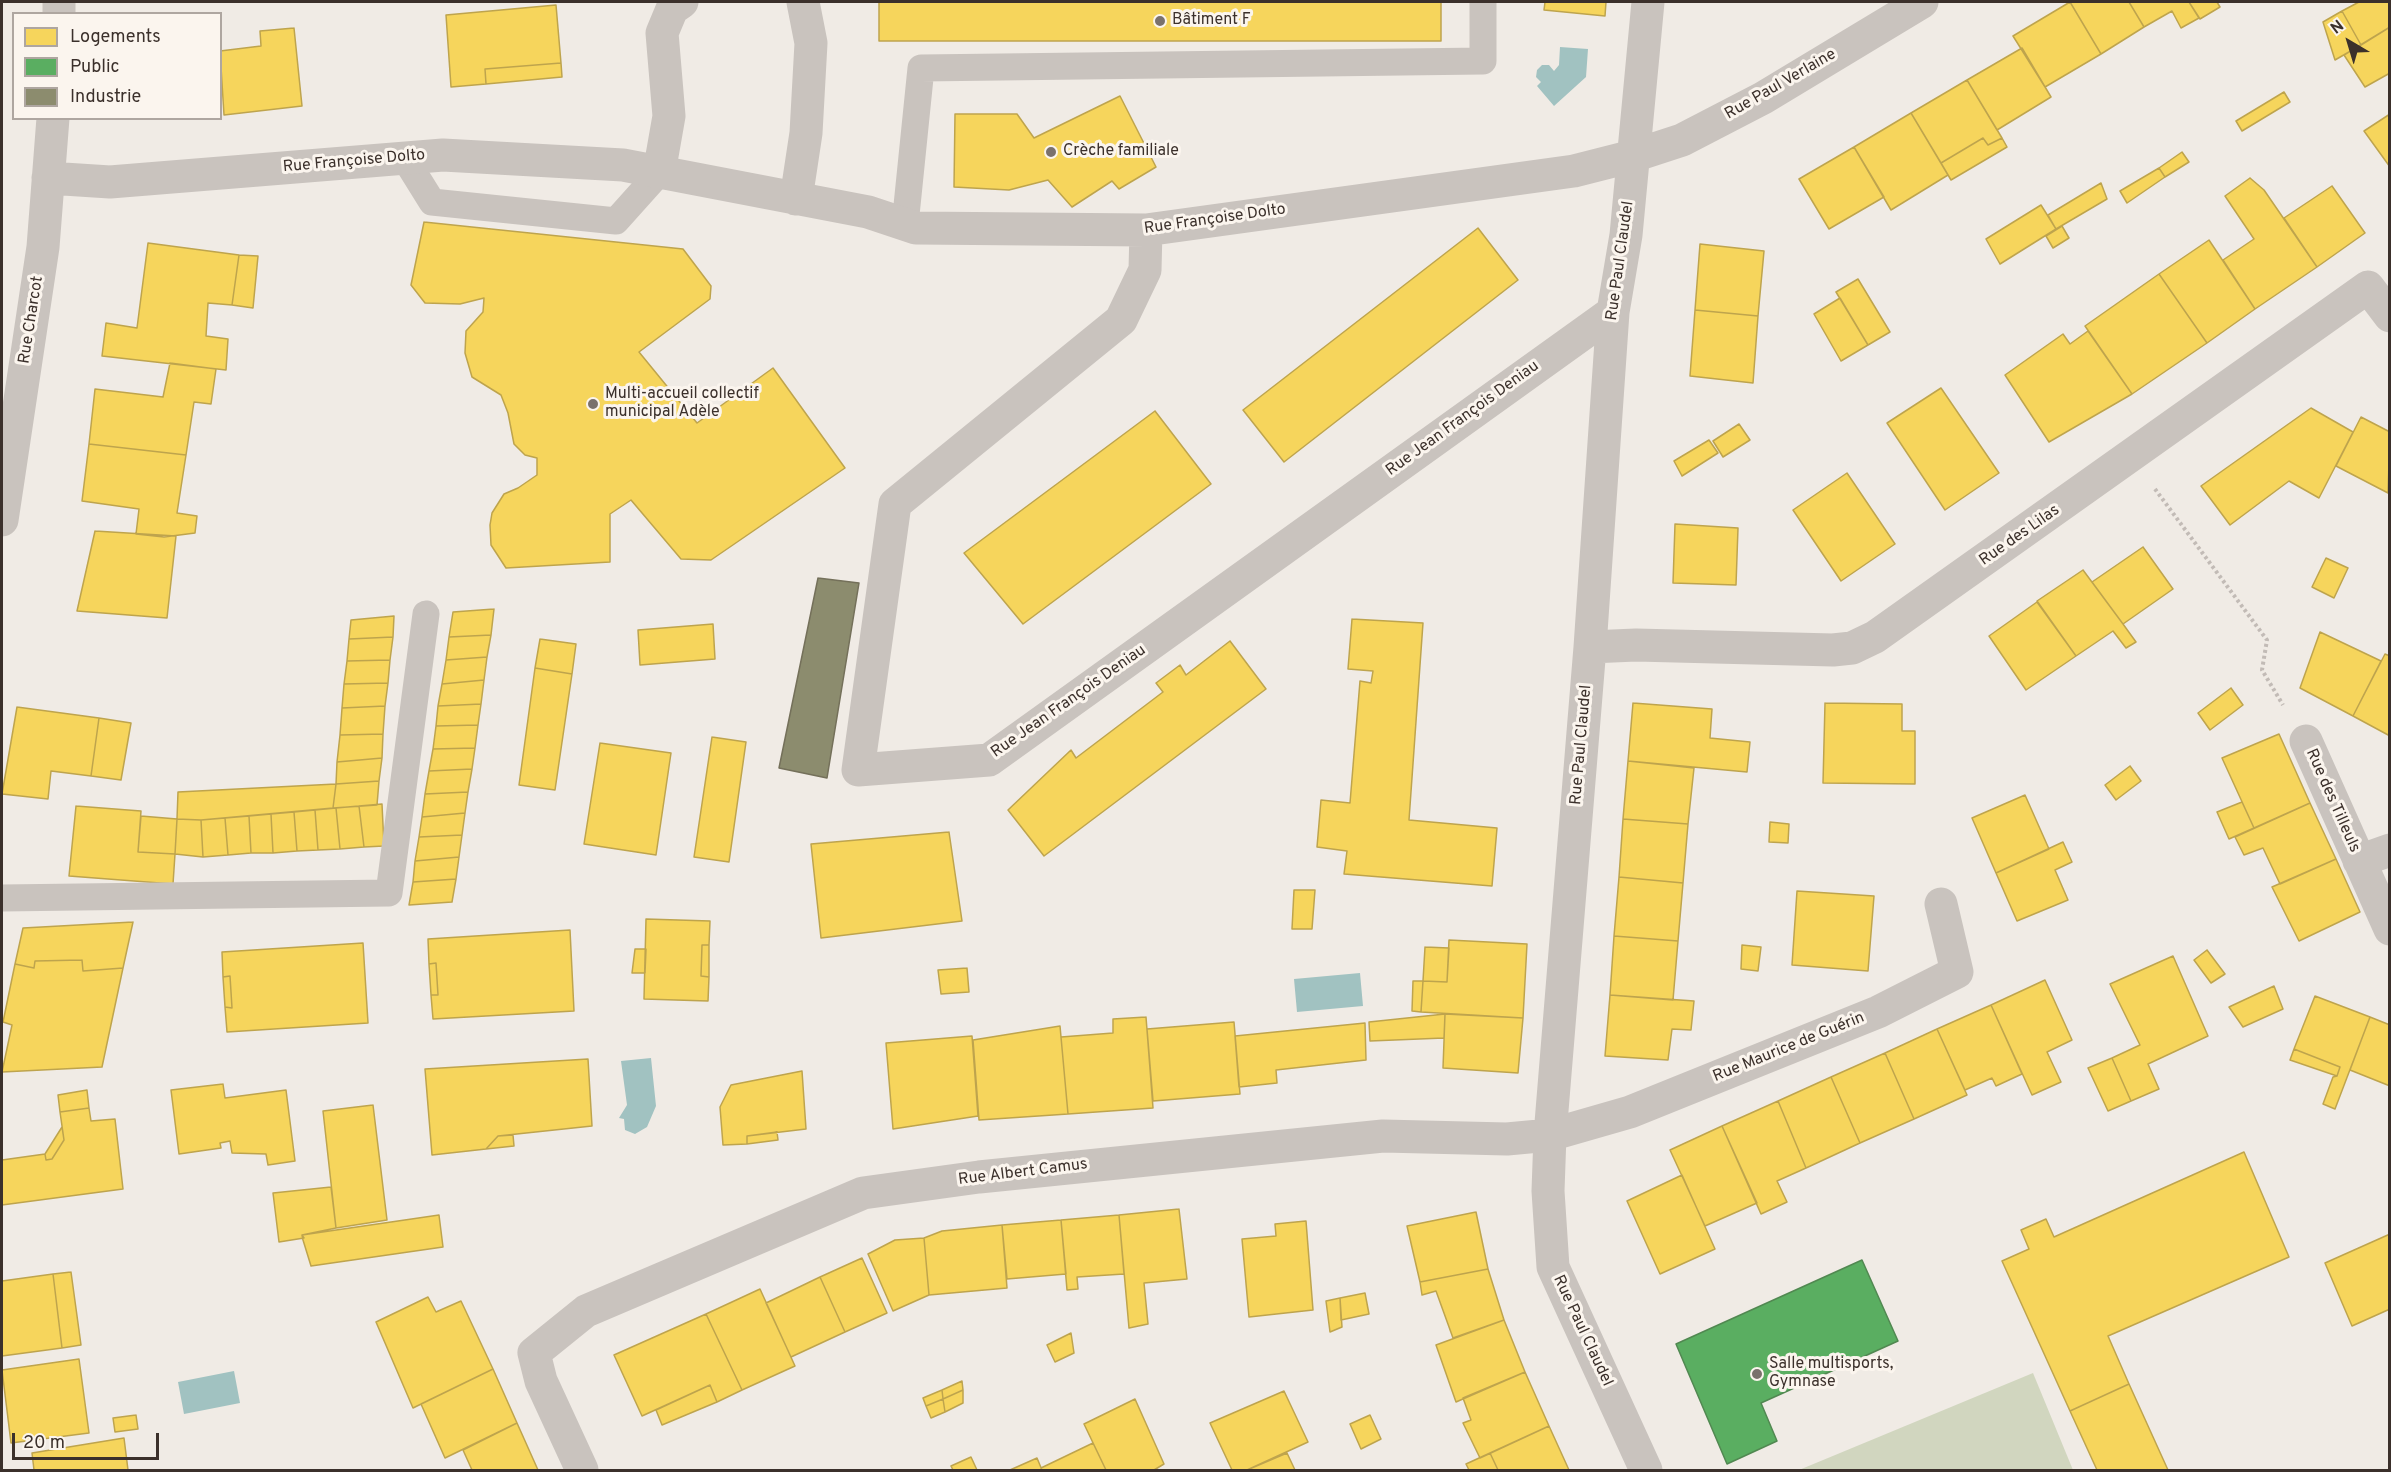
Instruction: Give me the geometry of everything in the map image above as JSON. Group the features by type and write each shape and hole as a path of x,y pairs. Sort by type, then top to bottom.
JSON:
{"street":[{"path":"659,173 669,117 662,33 672,9 682,2"},
{"path":"796,199 806,133 811,43 803,2"},
{"name":"Rue Paul Claudel","path":"1646,1470 1552,1267 1548,1191 1550,1135 1590,647 1613,312 1626,235 1648,2"},
{"name":"Rue Paul Verlaine","path":"1633,156 1682,140 1763,98 1922,2"},
{"name":"Rue Charcot","path":"2,520 43,247 53,120"},
{"name":"Rue Françoise Dolto","path":"48,178 110,182 443,155 611,165 868,212 916,228 1146,230 1574,171 1633,156"},
{"name":"Rue Jean François Deniau","path":"1146,230 1145,270 1121,320 895,504 858,770 989,760 1613,312"},
{"name":"Rue des Lilas","path":"1590,647 1636,645 1833,650 1852,648 1875,637 2368,287 2390,316"},
{"name":"Rue des Tilleuls","path":"2306,741 2390,929"},
{"name":"Rue des Tilleuls","path":"2359,861 2390,850"},
{"name":"Rue Maurice de Guérin","path":"1550,1135 1651,1103 1878,1012 1957,972 1941,904"},
{"name":"Rue Albert Camus","path":"582,1470 541,1381 534,1353 586,1311 863,1193 991,1176 1383,1136 1507,1139 1550,1135"}],"lane":[{"path":"905,225 921,68 1483,61 1483,2"},
{"path":"404,157 432,202 616,221 659,173"},
{"path":"2,898 389,893 426,614"}],"path":[{"path":"2131,457 2267,640 2262,670 2306,741"}],"green space":[{"path":"2033,1373 2073,1470 1799,1470"}],"water":[{"path":"1560,47 1588,49 1586,77 1554,106 1537,86 1541,82 1536,77 1537,70 1542,65 1549,65 1554,71 1559,65"},
{"path":"1360,973 1363,1006 1297,1012 1294,979"},
{"path":"651,1058 656,1106 647,1127 635,1134 625,1130 624,1119 619,1118 627,1105 621,1061"},
{"path":"234,1371 240,1403 184,1414 178,1382"}],"building: Logements":[{"name":"Bâtiment F","path":"879,2 1441,2 1441,41 879,41"},
{"path":"1545,2 1606,2 1605,16 1544,10"},
{"path":"2070,2 2129,2 2144,27 2101,54"},
{"path":"2070,2 2101,54 2045,87 2013,36"},
{"path":"2129,2 2189,2 2199,18 2181,28 2172,11 2144,27"},
{"path":"2189,2 2217,2 2220,7 2200,19"},
{"path":"2359,2 2390,2 2390,27 2361,45 2342,11"},
{"path":"556,5 561,63 485,69 486,84 451,87 446,15"},
{"path":"2342,11 2361,45 2335,60 2323,22"},
{"path":"2390,27 2390,73 2365,87 2344,55"},
{"path":"294,28 302,106 224,115 222,51 261,46 260,31"},
{"path":"2022,48 2051,97 1997,130 1967,80"},
{"path":"561,63 562,77 486,84 485,69"},
{"path":"1967,80 2002,138 1988,145 1983,138 1941,163 1911,113"},
{"path":"2284,92 2290,102 2242,131 2236,121"},
{"name":"Crèche familiale","path":"1120,96 1156,167 1119,189 1112,181 1072,207 1048,180 1009,190 954,187 955,114 1017,114 1034,138"},
{"path":"1911,113 1948,175 1891,210 1854,147"},
{"path":"2390,114 2390,167 2364,131"},
{"path":"1983,138 1988,145 2002,138 2007,147 1951,180 1941,163"},
{"path":"1854,147 1884,197 1829,229 1799,179"},
{"path":"2182,152 2189,162 2165,177 2159,168"},
{"path":"2159,168 2165,177 2127,203 2120,191"},
{"path":"2250,178 2264,190 2317,267 2255,309 2223,260 2254,239 2225,196"},
{"path":"2101,183 2107,199 2056,229 2048,215"},
{"path":"2332,186 2365,233 2317,267 2284,218"},
{"path":"2041,205 2056,229 2000,264 1986,239"},
{"name":"Multi-accueil collectif municipal Adèle","path":"424,222 683,249 711,286 710,299 639,352 697,423 773,368 845,468 711,560 681,559 631,500 610,514 610,562 506,568 491,545 492,513 504,494 537,475 537,458 525,455 514,444 508,413 501,395 472,377 465,353 466,331 483,312 484,298 460,304 425,303 411,285"},
{"path":"2062,226 2069,238 2053,248 2046,236"},
{"path":"1478,228 1518,280 1284,462 1243,410"},
{"path":"2209,240 2255,309 2207,343 2159,274"},
{"path":"148,243 239,255 232,305 208,303 206,336 228,339 226,370 102,356 106,323 137,328"},
{"path":"1700,244 1764,251 1758,316 1695,310"},
{"path":"239,255 258,256 253,308 232,305"},
{"path":"2159,274 2207,343 2132,394 2085,326"},
{"path":"1858,279 1890,332 1868,345 1836,292"},
{"path":"1840,298 1868,345 1841,361 1814,314"},
{"path":"1695,310 1758,316 1753,383 1690,376"},
{"path":"2088,331 2132,394 2049,442 2005,375 2063,334 2070,344"},
{"path":"170,363 216,369 211,404 194,402 186,455 89,444 95,389 163,397"},
{"path":"1941,388 1999,473 1945,510 1887,423"},
{"path":"2311,408 2353,432 2319,498 2289,481 2230,525 2201,486"},
{"path":"1155,411 1211,484 1023,624 964,553"},
{"path":"2361,417 2390,432 2388,493 2336,466"},
{"path":"1739,424 1750,440 1723,457 1713,441"},
{"path":"1709,440 1718,453 1682,476 1674,461"},
{"path":"89,444 186,455 177,513 197,516 195,533 164,537 136,534 139,509 82,501"},
{"path":"1847,473 1895,544 1841,581 1793,510"},
{"path":"1675,524 1738,528 1736,585 1673,583"},
{"path":"95,531 176,536 167,618 77,611"},
{"path":"2143,547 2173,589 2123,624 2092,582"},
{"path":"2326,558 2348,568 2334,598 2312,587"},
{"path":"2083,570 2136,642 2126,648 2113,631 2076,656 2037,601"},
{"path":"2037,602 2076,656 2026,690 1989,636"},
{"path":"494,609 491,635 449,637 453,612"},
{"path":"394,616 393,637 349,639 351,620"},
{"path":"1352,619 1423,623 1409,820 1497,828 1492,886 1344,874 1347,851 1317,847 1321,800 1350,803 1360,681 1371,683 1373,671 1348,669"},
{"path":"713,624 715,659 640,665 638,630"},
{"path":"2320,632 2381,661 2353,716 2300,688"},
{"path":"491,635 487,657 446,660 449,637"},
{"path":"393,637 390,660 347,661 349,639"},
{"path":"540,639 576,644 572,674 535,668"},
{"path":"1230,641 1266,689 1044,856 1008,810 1071,750 1076,758 1163,692 1156,683 1180,665 1186,675"},
{"path":"2385,654 2390,656 2390,736 2353,716"},
{"path":"487,657 484,680 442,684 446,660"},
{"path":"390,660 388,683 344,684 347,661"},
{"path":"535,668 572,674 555,790 519,785"},
{"path":"484,680 481,704 438,706 442,684"},
{"path":"388,683 385,706 342,708 344,684"},
{"path":"2231,688 2243,705 2210,730 2198,713"},
{"path":"1633,703 1712,709 1710,738 1750,742 1747,772 1628,761"},
{"path":"1825,703 1902,704 1902,731 1915,731 1915,784 1823,783"},
{"path":"481,704 478,725 436,726 438,706"},
{"path":"385,706 383,734 340,735 342,708"},
{"path":"17,707 99,718 91,776 51,771 48,799 2,794"},
{"path":"99,718 131,723 121,780 91,776"},
{"path":"478,725 475,748 433,749 436,726"},
{"path":"383,734 382,758 337,762 340,735"},
{"path":"2279,734 2310,803 2254,828 2222,758"},
{"path":"712,737 746,742 729,862 694,857"},
{"path":"600,743 671,753 656,855 584,844"},
{"path":"475,748 472,769 429,771 433,749"},
{"path":"382,758 379,781 336,784 337,762"},
{"path":"1628,761 1694,768 1688,824 1623,819"},
{"path":"2130,766 2141,781 2116,800 2105,785"},
{"path":"472,769 468,792 425,794 429,771"},
{"path":"379,781 377,805 333,808 336,784"},
{"path":"336,784 333,808 201,820 177,819 178,792"},
{"path":"468,792 465,813 422,817 425,794"},
{"path":"2025,795 2049,849 1996,873 1972,818"},
{"path":"2242,802 2254,828 2229,839 2217,812"},
{"path":"2310,803 2336,859 2280,884 2263,848 2244,855 2235,837"},
{"path":"382,804 384,846 364,847 359,806"},
{"path":"76,806 141,811 138,852 175,854 173,884 69,876"},
{"path":"359,806 364,847 340,849 336,808"},
{"path":"336,808 340,849 318,850 315,810"},
{"path":"315,810 318,850 297,851 294,812"},
{"path":"294,812 297,851 273,853 271,814"},
{"path":"465,813 462,835 419,837 422,817"},
{"path":"271,814 273,853 251,853 249,816"},
{"path":"141,816 177,819 175,854 138,852"},
{"path":"249,816 251,853 228,855 225,818"},
{"path":"225,818 228,855 203,857 201,820"},
{"path":"177,819 201,820 203,857 175,854"},
{"path":"1623,819 1688,824 1683,883 1619,877"},
{"path":"1770,822 1789,824 1788,843 1769,842"},
{"path":"949,832 962,921 821,938 811,844"},
{"path":"462,835 459,857 415,861 419,837"},
{"path":"2063,842 2072,862 2055,870 2068,900 2017,921 1996,873"},
{"path":"459,857 456,879 413,882 415,861"},
{"path":"2336,859 2360,912 2299,941 2272,887"},
{"path":"1619,877 1683,883 1678,941 1614,936"},
{"path":"456,879 452,902 409,905 413,882"},
{"path":"1294,890 1315,890 1312,929 1292,929"},
{"path":"1797,891 1874,896 1868,971 1792,965"},
{"path":"646,919 710,921 709,945 702,945 701,976 709,977 708,1001 644,999"},
{"path":"133,922 123,968 83,971 82,960 35,961 34,968 15,964 23,928"},
{"path":"570,930 574,1011 433,1019 431,995 438,995 436,963 429,964 428,939"},
{"path":"1614,936 1678,941 1673,1000 1610,995"},
{"path":"1449,940 1527,944 1523,1018 1421,1012 1423,981 1447,982"},
{"path":"363,943 368,1023 227,1032 225,1007 232,1008 230,976 223,977 222,952"},
{"path":"702,945 709,945 709,977 701,976"},
{"path":"1742,945 1761,947 1758,971 1741,969"},
{"path":"1425,947 1449,948 1447,982 1423,981"},
{"path":"635,949 646,949 645,973 632,973"},
{"path":"2207,950 2225,974 2211,983 2194,960"},
{"path":"2173,956 2208,1036 2148,1064 2159,1089 2131,1101 2112,1058 2140,1045 2110,984"},
{"path":"82,960 83,971 123,968 102,1067 2,1072 12,1025 3,1022 15,964 34,968 35,961"},
{"path":"436,963 438,995 431,995 429,964"},
{"path":"967,968 969,992 941,994 938,970"},
{"path":"230,976 232,1008 225,1007 223,977"},
{"path":"2045,980 2072,1040 2047,1052 2061,1082 2032,1095 1991,1005"},
{"path":"1413,981 1423,981 1421,1012 1412,1011"},
{"path":"2274,986 2283,1009 2243,1027 2229,1007"},
{"path":"1610,995 1694,1001 1691,1030 1672,1029 1668,1060 1605,1056"},
{"path":"2315,996 2370,1017 2335,1109 2323,1104 2333,1077 2337,1076 2340,1067 2294,1049"},
{"path":"1991,1005 2022,1074 1996,1086 1992,1078 1965,1090 1937,1029"},
{"path":"1445,1014 1523,1018 1518,1073 1443,1068"},
{"path":"1445,1014 1444,1038 1370,1041 1369,1022"},
{"path":"1146,1017 1153,1108 1068,1114 1061,1037 1113,1033 1113,1019"},
{"path":"2370,1017 2390,1025 2390,1086 2350,1070"},
{"path":"1234,1022 1240,1094 1153,1101 1147,1029"},
{"path":"1365,1023 1366,1060 1276,1070 1277,1083 1239,1087 1235,1036"},
{"path":"1060,1026 1068,1114 979,1120 973,1040"},
{"path":"1937,1029 1967,1095 1914,1119 1885,1053"},
{"path":"972,1036 978,1116 893,1129 886,1043"},
{"path":"2294,1049 2340,1067 2337,1076 2290,1060"},
{"path":"1885,1053 1914,1119 1860,1143 1831,1077"},
{"path":"2112,1058 2131,1101 2108,1111 2088,1068"},
{"path":"588,1059 592,1126 498,1136 486,1149 432,1155 425,1069"},
{"path":"802,1071 806,1129 747,1136 747,1144 723,1145 720,1107 731,1085"},
{"path":"1831,1077 1860,1143 1806,1168 1778,1101"},
{"path":"223,1084 225,1098 286,1090 295,1161 268,1165 266,1154 232,1153 230,1141 220,1143 221,1148 179,1154 171,1090"},
{"path":"87,1090 89,1108 60,1112 58,1095"},
{"path":"1778,1101 1806,1168 1777,1181 1787,1202 1761,1214 1722,1126"},
{"path":"373,1105 387,1220 336,1228 323,1111"},
{"path":"89,1108 91,1121 115,1119 123,1189 2,1205 2,1160 45,1154 46,1160 52,1159 64,1140 60,1112"},
{"path":"1722,1126 1757,1203 1705,1226 1670,1150"},
{"path":"62,1127 64,1140 52,1159 46,1160 45,1154"},
{"path":"777,1132 778,1140 747,1144 747,1136"},
{"path":"513,1135 514,1146 486,1149 498,1136"},
{"path":"2244,1152 2289,1257 2108,1336 2129,1384 2070,1411 2002,1261 2029,1249 2021,1230 2046,1219 2054,1237"},
{"path":"1682,1175 1715,1249 1660,1274 1627,1201"},
{"path":"331,1187 336,1228 302,1235 304,1238 279,1242 273,1193"},
{"path":"1179,1209 1187,1279 1144,1283 1148,1324 1129,1328 1119,1215"},
{"path":"1476,1212 1488,1269 1420,1282 1407,1226"},
{"path":"439,1215 443,1247 311,1266 302,1235"},
{"path":"1119,1215 1124,1274 1077,1277 1078,1289 1067,1290 1061,1220"},
{"path":"1061,1220 1066,1274 1007,1279 1002,1225"},
{"path":"1306,1221 1313,1310 1249,1317 1242,1239 1276,1236 1275,1224"},
{"path":"1002,1225 1007,1288 929,1295 924,1238 942,1231"},
{"path":"2390,1234 2390,1309 2352,1326 2325,1263"},
{"path":"924,1238 929,1295 893,1311 868,1254 895,1240"},
{"path":"862,1258 887,1313 845,1332 820,1277"},
{"path":"1488,1269 1504,1320 1453,1338 1436,1291 1422,1295 1420,1282"},
{"path":"71,1272 81,1345 62,1348 53,1274"},
{"path":"53,1274 62,1348 2,1356 2,1281"},
{"path":"820,1277 845,1332 791,1357 766,1303"},
{"path":"760,1289 795,1366 742,1390 706,1314"},
{"path":"1365,1293 1369,1314 1341,1320 1340,1298"},
{"path":"428,1297 436,1312 461,1301 493,1369 413,1408 376,1322"},
{"path":"1340,1298 1342,1327 1330,1332 1326,1301"},
{"path":"706,1314 742,1390 717,1402 710,1385 642,1416 614,1355"},
{"path":"1504,1320 1525,1372 1456,1402 1436,1345"},
{"path":"1071,1333 1074,1353 1055,1362 1047,1345"},
{"path":"79,1359 89,1433 11,1443 2,1370"},
{"path":"493,1369 517,1423 445,1458 421,1404"},
{"path":"1525,1372 1549,1426 1480,1458 1463,1423 1471,1420 1463,1398"},
{"path":"962,1381 963,1390 943,1399 942,1390"},
{"path":"2129,1384 2168,1470 2097,1470 2070,1411"},
{"path":"710,1385 717,1402 662,1425 656,1410"},
{"path":"942,1390 943,1399 926,1406 923,1398"},
{"path":"963,1390 963,1403 945,1412 943,1399"},
{"path":"1284,1391 1308,1442 1247,1470 1232,1470 1210,1423"},
{"path":"943,1399 945,1412 931,1418 926,1406"},
{"path":"1135,1399 1164,1464 1154,1470 1106,1470 1084,1424"},
{"path":"136,1415 138,1429 115,1432 113,1418"},
{"path":"1370,1415 1381,1439 1361,1449 1350,1424"},
{"path":"517,1423 538,1470 472,1470 463,1450"},
{"path":"1549,1426 1569,1470 1498,1470 1490,1453"},
{"path":"124,1438 128,1470 34,1470 32,1453"},
{"path":"1093,1443 1106,1470 1042,1470 1041,1468"},
{"path":"1287,1453 1295,1470 1247,1470"},
{"path":"1490,1453 1498,1470 1469,1470 1466,1464"},
{"path":"971,1457 977,1470 953,1470 951,1466"},
{"path":"1037,1458 1042,1470 1010,1470"}],"building: Public":[{"name":"Salle multisports, Gymnase","path":"1862,1260 1898,1341 1761,1403 1777,1441 1727,1464 1676,1344"}],"building: Industrie":[{"path":"818,578 859,583 827,778 779,768"}],"place":[{"name":"Bâtiment F","path":"1160,21"},
{"name":"Crèche familiale","path":"1051,152"},
{"name":"Multi-accueil collectif municipal Adèle","path":"593,404"},
{"name":"Salle multisports, Gymnase","path":"1757,1374"}]}
